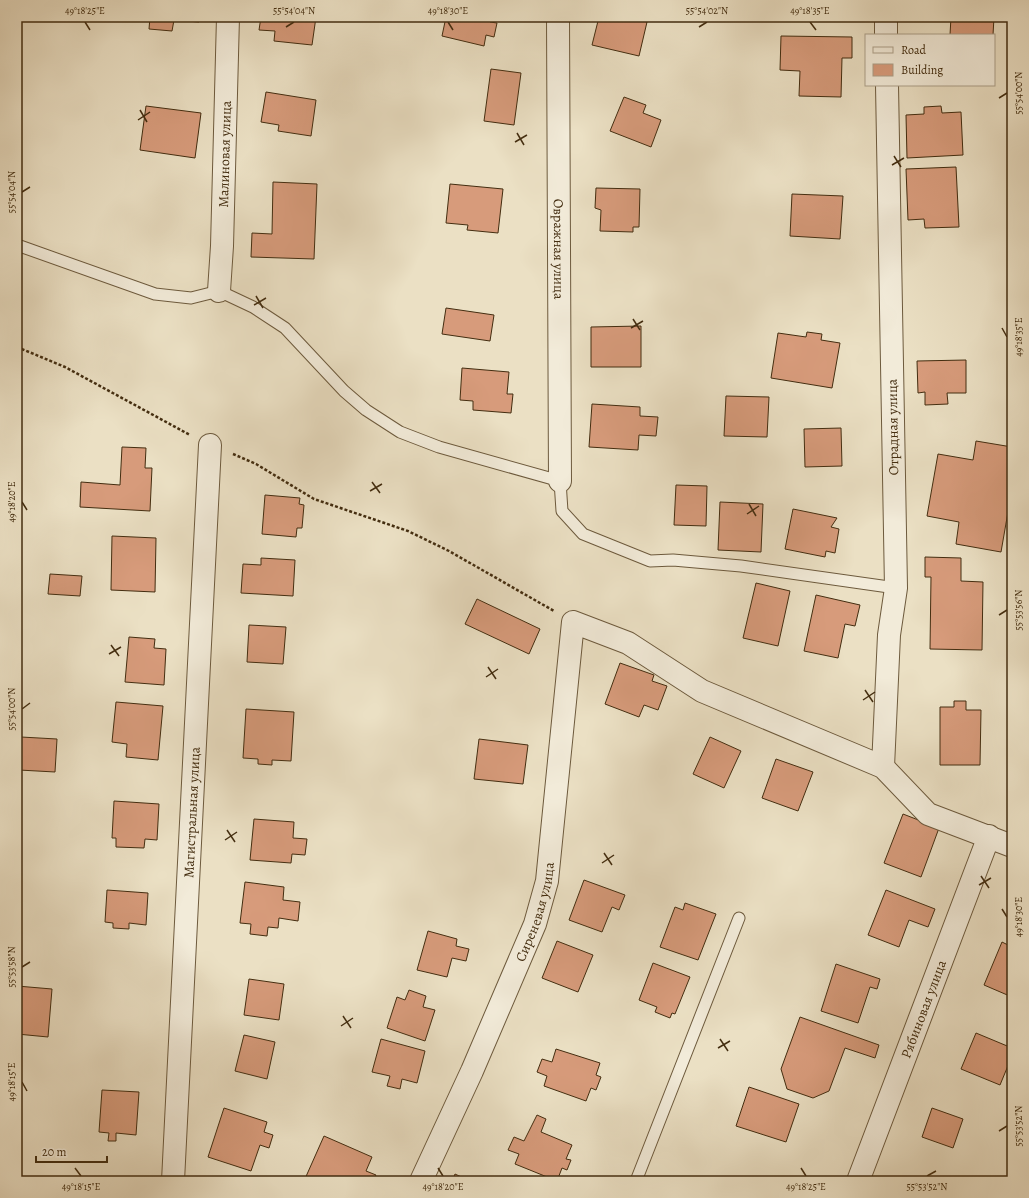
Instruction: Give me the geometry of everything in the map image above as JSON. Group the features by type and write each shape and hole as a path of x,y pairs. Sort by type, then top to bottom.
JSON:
{"street":[{"name":"Малиновая улица","path":"219,291 222,246 228,17"},
{"name":"Овражная улица","path":"558,17 560,481"},
{"path":"886,17 886,34"},
{"name":"Отрадная улица","path":"883,768 890,635 896,588 887,86"},
{"name":"Магистральная улица","path":"173,1181 210,445"},
{"path":"573,622 628,644 702,691 883,768 928,814 1012,846"},
{"name":"Сиреневая улица","path":"421,1181 472,1071 535,924 545,888 573,622"},
{"name":"Рябиновая улица","path":"858,1181 989,836"}],"lane":[{"path":"17,245 155,294 191,298 219,291 253,307 285,328 344,391 366,410 400,432 439,447 560,481 562,511 583,534 650,561 673,560 742,566 896,588"},
{"path":"636,1181 739,918"}],"path":[{"path":"17,347 64,367 197,439 256,464 314,499 408,531 449,551 573,622"}],"building":[{"path":"150,17 200,17 199,22 174,20 172,31 149,29"},
{"path":"261,17 316,17 312,45 274,41 275,31 259,30"},
{"path":"446,17 492,17 490,22 497,23 494,37 486,35 484,46 442,36"},
{"path":"599,17 627,17 647,22 639,56 592,45"},
{"path":"951,17 994,17 993,34 950,34"},
{"path":"781,36 852,37 852,58 842,58 841,97 799,96 800,71 780,70"},
{"path":"491,69 521,73 514,125 484,121"},
{"path":"266,92 316,100 311,136 278,131 279,125 261,122"},
{"path":"624,97 646,105 643,113 661,120 651,147 610,131"},
{"path":"146,106 201,113 195,158 140,150"},
{"path":"941,106 942,113 961,112 963,155 907,158 906,115 924,114 924,107"},
{"path":"956,167 959,227 925,228 924,219 908,220 906,169"},
{"path":"273,182 317,184 314,259 251,257 252,233 272,234"},
{"path":"450,184 503,189 498,233 467,230 468,225 446,223"},
{"path":"596,188 640,189 639,227 633,227 633,232 600,231 601,210 595,208"},
{"path":"792,194 843,196 840,239 790,236"},
{"path":"446,308 494,315 490,341 442,334"},
{"path":"641,326 641,367 591,367 591,327"},
{"path":"807,332 822,334 821,340 840,343 832,388 771,378 778,333 806,337"},
{"path":"966,360 966,393 947,393 948,404 925,405 925,392 918,393 917,361"},
{"path":"462,368 509,372 507,394 513,394 511,413 473,410 473,401 460,400"},
{"path":"726,396 769,397 767,437 724,436"},
{"path":"592,404 640,407 640,416 658,417 656,436 639,435 638,450 589,447"},
{"path":"841,428 842,466 805,467 804,429"},
{"path":"976,441 1012,447 1012,489 1001,552 956,544 959,522 927,516 938,454 973,460"},
{"path":"122,447 146,448 145,468 152,468 150,511 80,507 81,482 120,485"},
{"path":"676,485 707,486 706,526 674,525"},
{"path":"265,495 300,498 299,504 304,505 302,528 297,528 296,537 262,534"},
{"path":"720,502 763,504 761,552 718,550"},
{"path":"793,509 837,518 831,527 839,529 835,553 826,551 825,557 785,549"},
{"path":"112,536 156,538 155,592 111,590"},
{"path":"925,557 961,558 961,581 983,582 982,650 930,649 931,577 925,577"},
{"path":"261,558 295,560 293,596 241,593 243,564 261,565"},
{"path":"50,574 82,576 80,596 48,594"},
{"path":"756,583 790,591 778,646 743,638"},
{"path":"816,595 860,605 855,626 845,624 838,658 804,651"},
{"path":"477,599 540,629 529,654 465,624"},
{"path":"249,625 286,627 283,664 247,662"},
{"path":"129,637 155,639 154,648 166,649 164,685 125,682"},
{"path":"620,663 654,675 652,681 667,686 658,710 644,705 639,717 605,704"},
{"path":"954,701 966,701 966,710 981,710 980,765 940,765 940,707 954,707"},
{"path":"116,702 163,706 158,760 126,757 127,744 112,742"},
{"path":"246,709 294,712 291,761 272,760 272,765 258,764 258,759 243,758"},
{"path":"21,737 57,739 55,772 19,770"},
{"path":"710,737 741,751 724,788 693,774"},
{"path":"479,739 528,745 523,784 474,779"},
{"path":"776,759 813,772 798,811 762,798"},
{"path":"114,801 159,804 157,840 145,839 144,848 116,847 116,838 112,838"},
{"path":"903,814 939,828 921,877 884,863"},
{"path":"254,819 294,822 293,838 307,839 305,855 292,854 291,863 250,860"},
{"path":"584,880 625,895 619,910 612,907 602,932 569,920"},
{"path":"245,882 284,887 283,900 300,902 298,921 279,918 278,928 268,927 267,936 250,934 251,924 240,923"},
{"path":"107,890 148,893 146,925 129,923 129,929 113,928 113,923 105,922"},
{"path":"886,890 935,909 928,927 909,920 899,947 868,935"},
{"path":"685,903 716,914 698,960 660,947 675,907 683,910"},
{"path":"428,931 457,939 456,946 469,949 466,961 452,958 447,977 417,970"},
{"path":"557,941 593,955 578,992 542,978"},
{"path":"1002,942 1012,947 1012,997 984,985"},
{"path":"653,963 690,977 675,1014 672,1013 670,1018 655,1012 657,1007 639,1000"},
{"path":"836,964 880,979 877,989 870,987 858,1023 821,1011"},
{"path":"249,979 284,984 279,1020 244,1015"},
{"path":"17,986 52,989 48,1037 17,1034"},
{"path":"409,990 426,996 423,1007 435,1010 425,1041 387,1028 397,997 405,1000"},
{"path":"800,1017 879,1045 875,1058 845,1048 829,1091 813,1098 787,1089 781,1069"},
{"path":"976,1033 1012,1048 1012,1056 1000,1085 961,1069"},
{"path":"244,1035 275,1042 267,1079 235,1071"},
{"path":"381,1039 425,1051 417,1083 402,1079 400,1089 387,1086 390,1076 372,1072"},
{"path":"556,1049 600,1063 596,1075 601,1077 596,1090 591,1088 586,1101 544,1086 547,1076 537,1072 542,1059 552,1062"},
{"path":"749,1087 799,1104 786,1142 736,1126"},
{"path":"102,1090 139,1092 136,1135 116,1133 116,1141 108,1141 109,1133 99,1132"},
{"path":"224,1108 267,1122 264,1132 273,1135 269,1148 260,1145 251,1171 208,1157"},
{"path":"932,1108 963,1119 953,1148 922,1137"},
{"path":"537,1115 546,1119 541,1132 572,1145 566,1159 571,1160 567,1170 562,1168 557,1181 515,1164 519,1154 508,1150 514,1137 524,1141"},
{"path":"324,1136 372,1157 366,1171 376,1175 373,1181 304,1181"},
{"path":"455,1174 470,1181 452,1181"},
{"path":"85,1179 113,1181 85,1181"}]}
